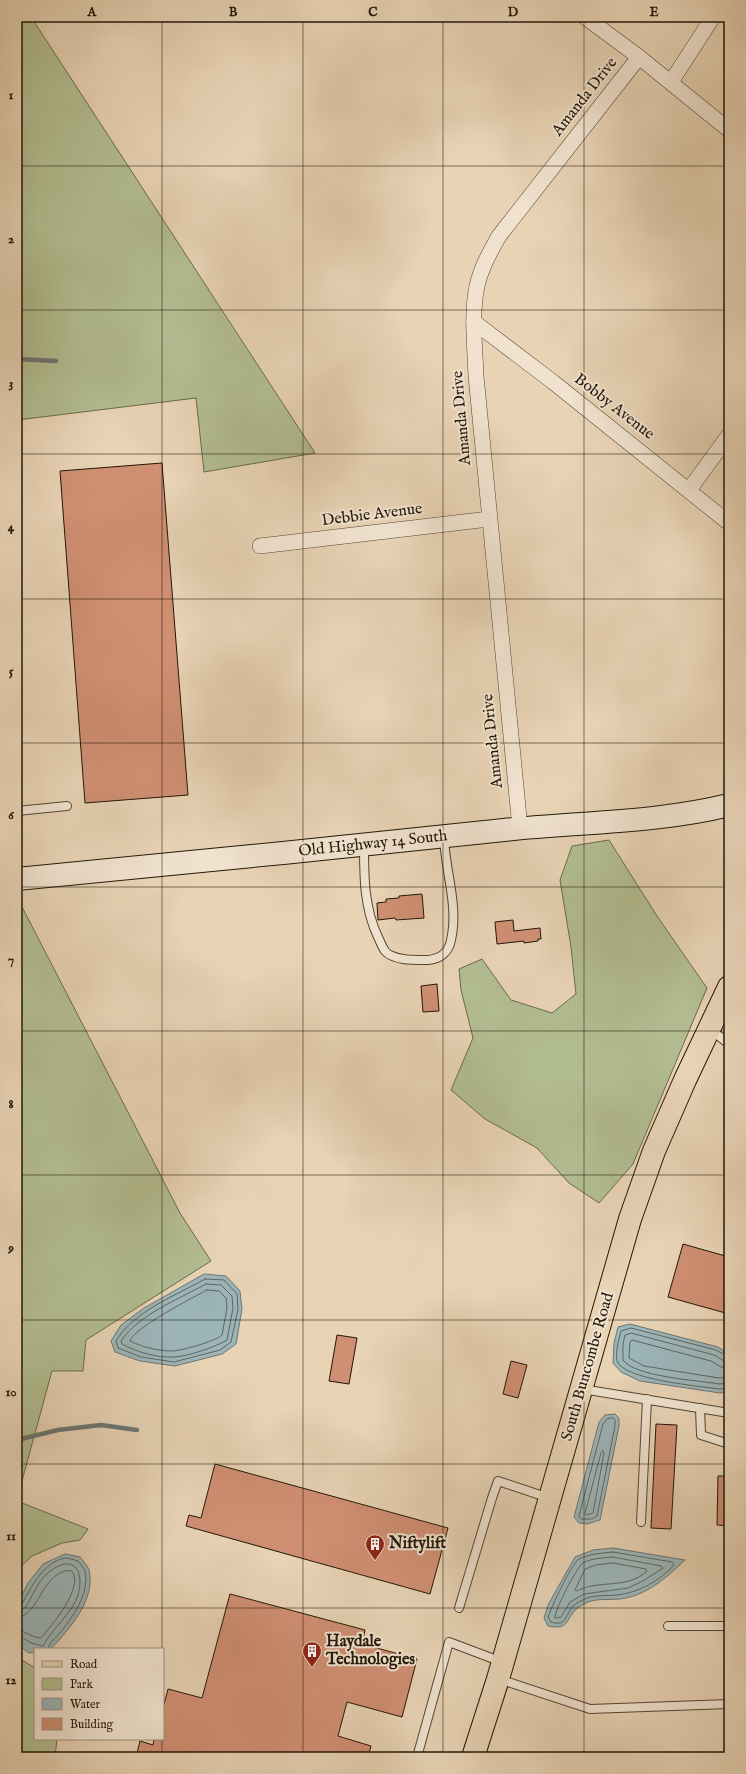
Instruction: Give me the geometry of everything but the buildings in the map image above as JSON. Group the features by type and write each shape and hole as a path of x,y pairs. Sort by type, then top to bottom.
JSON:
{"main road":[{"name":"South Buncombe Road","path":"474,1757 630,1219 654,1151 729,988"}],"street":[{"path":"585,17 671,82 729,130"},
{"path":"671,82 713,17"},
{"name":"Amanda Drive","path":"520,828 476,376 474,322 477,287 485,262 499,236 639,57"},
{"name":"Bobby Avenue","path":"474,322 553,382 729,523"},
{"path":"689,490 697,476 729,435"},
{"name":"Debbie Avenue","path":"260,546 489,520"},
{"name":"Old Highway 14 South","path":"17,879 520,828 702,812 729,805"}],"lane":[{"path":"17,811 67,806"},
{"path":"364,845 365,890 368,913 385,951 397,958 434,960 444,955 451,941 453,913 450,882 444,854 444,836"},
{"path":"710,1028 729,1044"},
{"path":"581,1388 729,1413"},
{"path":"641,1522 647,1399"},
{"path":"700,1408 701,1435 729,1444"},
{"path":"459,1608 498,1481 550,1498"},
{"path":"668,1626 729,1626"},
{"path":"417,1757 449,1642 500,1670 590,1709 729,1704"}],"green space":[{"path":"23,17 31,17 315,453 204,472 196,398 17,420 17,22"},
{"path":"609,840 657,916 707,988 633,1164 599,1203 569,1183 537,1148 485,1119 451,1090 473,1038 461,990 459,969 482,959 511,1000 552,1013 576,994 571,947 560,880 572,846"},
{"path":"17,902 20,903 180,1213 211,1261 86,1340 83,1371 52,1371 17,1499"},
{"path":"17,1501 88,1529 80,1540 62,1543 32,1556 17,1570"},
{"path":"17,1657 34,1667 34,1740 57,1740 55,1757 17,1757"}],"water":[{"path":"204,1274 226,1276 240,1291 242,1309 236,1344 222,1354 175,1366 140,1361 115,1352 111,1341 121,1325 144,1308"},
{"path":"630,1324 718,1347 729,1354 729,1392 720,1393 640,1381 621,1372 613,1363 614,1343 618,1327"},
{"path":"615,1414 619,1418 619,1426 600,1520 587,1524 579,1523 574,1517 599,1422 605,1415"},
{"path":"613,1548 685,1560 663,1579 647,1590 620,1599 590,1601 576,1609 563,1626 548,1626 544,1618 548,1605 575,1557 593,1550"},
{"path":"65,1554 80,1557 87,1565 89,1570 89,1592 85,1603 73,1623 52,1648 34,1648 34,1652 29,1653 17,1644 17,1605 28,1583 43,1564"}],"waterway":[{"path":"17,359 56,361"},
{"path":"17,1440 58,1430 101,1425 137,1430"}],"place":[{"name":"Niftylift","path":"375,1561"},
{"name":"Haydale Technologies","path":"312,1668"}]}
